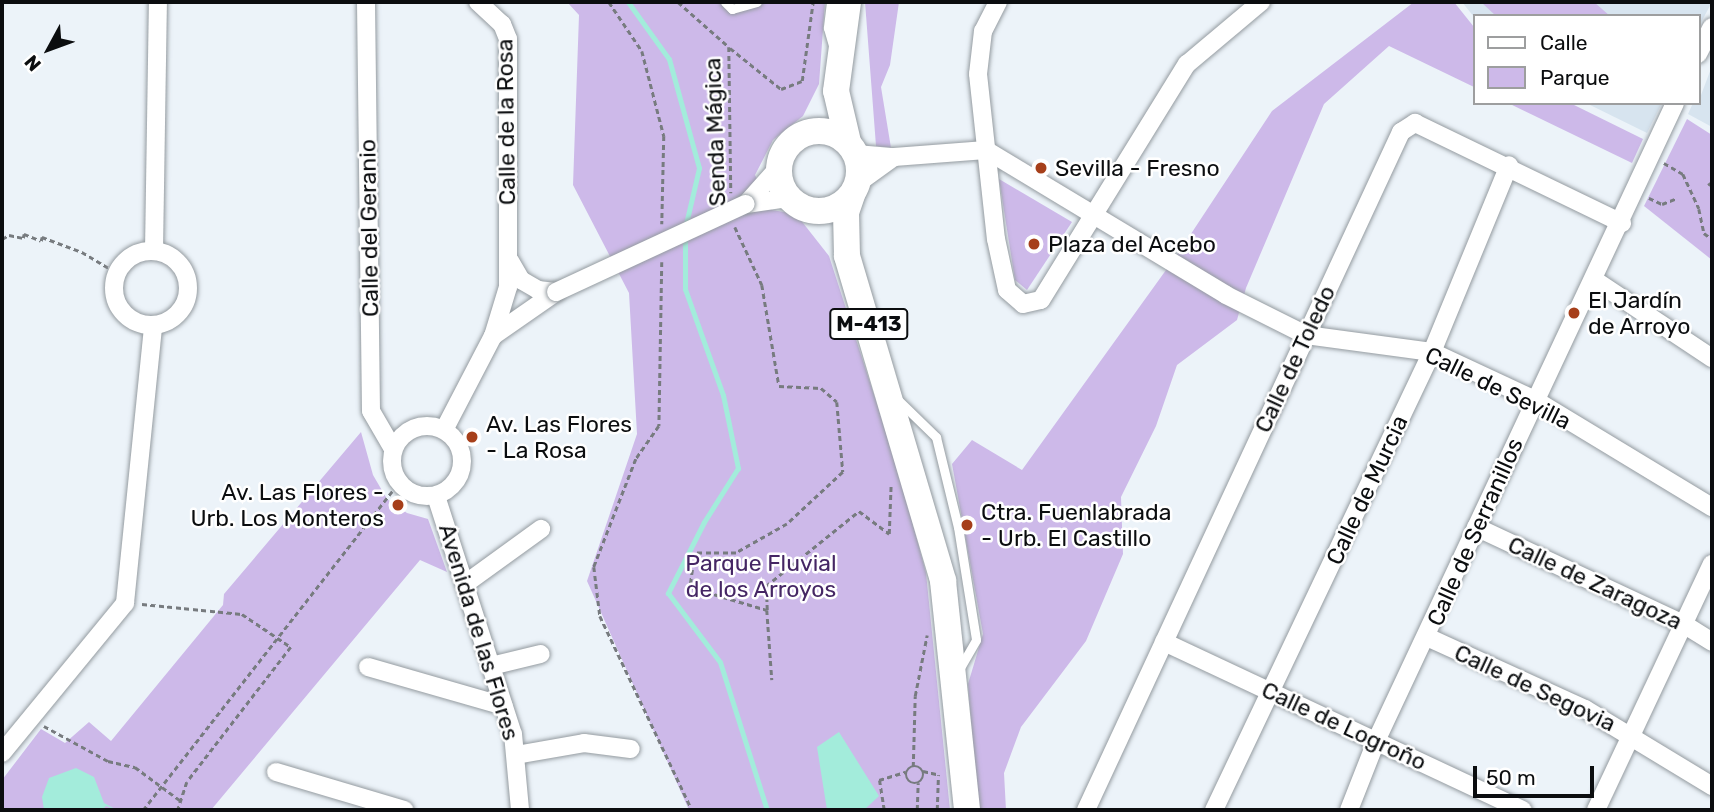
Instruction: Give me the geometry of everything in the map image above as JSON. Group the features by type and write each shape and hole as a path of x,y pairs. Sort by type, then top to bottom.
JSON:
{"main road":[{"name":"M-413","path":"848,2 838,79 852,148 855,189 846,220 847,256 943,581 956,675 967,810"},
{"path":"778,168 790,143 838,79"},
{"path":"790,143 800,135 825,131 852,148"},
{"name":"M-413","path":"778,168 799,205 847,256"},
{"path":"799,205 834,209 855,189"}],"street":[{"path":"154,251 158,2"},
{"name":"Calle del Geranio","path":"366,2 371,411 393,449"},
{"name":"Calle de la Rosa","path":"443,430 493,336 508,287 508,39 502,24 478,2"},
{"path":"998,2 983,31 978,74 996,239 1007,290 1023,304 1041,300 1192,58 1261,2"},
{"path":"1700,50 1712,27"},
{"name":"Calle de Serranillos","path":"1349,810 1377,739 1427,638 1535,400 1596,281 1674,105"},
{"name":"Calle de Toledo","path":"1086,810 1401,132 1415,122 1622,223"},
{"path":"852,148 894,157 986,150"},
{"name":"Calle de Sevilla","path":"986,150 1226,295 1306,335 1432,352 1535,400 1712,507"},
{"path":"855,189 894,157"},
{"name":"Calle de Murcia","path":"1214,810 1432,352 1509,166"},
{"path":"493,336 556,292 739,203 778,168"},
{"path":"739,203 799,205"},
{"path":"154,251 179,263 188,287 176,315 153,325 124,313 116,298 117,273 133,255 154,251"},
{"path":"508,254 521,280 538,290 556,292"},
{"path":"1596,281 1712,358"},
{"path":"2,753 125,603 153,325"},
{"path":"422,426 443,430 460,449 462,463 452,486 436,496 418,496 399,482 391,461 393,449 411,429 422,426"},
{"name":"Avenida de las Flores","path":"436,496 505,706 516,755 520,810"},
{"name":"Calle de Zaragoza","path":"1476,527 1685,625 1712,642"},
{"path":"464,584 541,529"},
{"path":"1596,810 1712,564"},
{"name":"Calle de Segovia","path":"1427,638 1632,735 1712,786"},
{"name":"Calle de Logroño","path":"1164,642 1270,693 1377,739 1522,810"},
{"path":"491,666 541,654"},
{"path":"368,667 505,706"},
{"path":"516,755 584,743 631,748"},
{"path":"276,772 404,810"}],"lane":[{"path":"725,2 732,9 757,2"},
{"path":"831,2 828,28 838,79"},
{"path":"888,391 936,437 949,488 976,640 956,675"}],"path":[{"path":"609,2 642,51 664,136 662,232"},
{"name":"Senda Mágica","path":"678,2 729,47 739,203"},
{"path":"729,47 781,89 802,81 813,2"},
{"path":"1652,155 1683,174 1699,209 1704,233 1712,239"},
{"path":"1708,185 1712,182"},
{"path":"1636,192 1662,204 1675,199"},
{"name":"Senda Mágica","path":"734,225 762,285 779,386 821,388 837,402 839,425 843,472 787,524 736,553 695,552 690,587 767,610"},
{"path":"2,239 9,235 23,238 24,234 41,241 42,237 82,252 117,273"},
{"path":"662,260 659,426 636,459 594,568 600,616 692,810"},
{"path":"772,680 766,586 859,511 889,534 892,473 908,459"},
{"path":"144,810 399,482"},
{"path":"125,603 242,614 279,635 291,647 187,782 178,810"},
{"path":"884,810 879,780 906,772 913,766 915,696 929,629"},
{"path":"30,719 108,761 135,766 181,801"},
{"path":"913,766 938,775 947,774"},
{"path":"918,810 918,783 923,771"},
{"path":"906,772 908,781 918,783"},
{"path":"937,810 938,775"}],"shaded area":[{"path":"1462,2 1712,2 1700,24 1700,14 1472,14"},
{"path":"1712,66 1712,127 1688,114 1692,105 1700,105 1700,98"},
{"path":"1590,105 1661,105 1647,133"},
{"path":"839,732 879,796 864,810 827,810 817,747"},
{"path":"76,768 94,777 104,803 117,810 106,806 102,810 44,810 42,797 49,778"}],"green space":[{"name":"Parque Fluvial de los Arroyos","path":"567,2 825,2 819,84 803,116 773,140 755,175 772,210 796,214 829,256 899,472 926,573 950,810 689,810 587,581 637,434 629,293 573,185 579,15"},
{"path":"865,2 899,2 890,65 881,87 891,148 876,146"},
{"path":"1414,2 1454,2 1472,24 1472,86 1389,46 1324,104 1246,288 1237,320 1177,365 1156,426 1121,497 1123,554 1086,641 1021,727 1004,773 1006,810 978,810 968,684 983,634 952,464 972,440 1022,470 1179,252 1272,111"},
{"path":"1481,2 1594,2 1608,14 1494,14"},
{"path":"1512,105 1574,105 1643,139 1632,163"},
{"path":"1687,119 1712,135 1712,260 1644,206"},
{"name":"Plaza del Acebo","path":"999,179 1072,222 1027,290 1015,280"},
{"path":"361,432 373,475 387,499 407,513 428,519 447,572 420,560 211,810 2,810 2,780 41,729 65,743 89,722 111,741 223,605 224,594"}],"waterway":[{"path":"628,2 669,59 699,168 685,228"},
{"path":"685,238 685,289 723,395 738,468 704,522 668,593 720,662 767,810"}],"place":[{"name":"Sevilla - Fresno","path":"1041,168"},
{"name":"Plaza del Acebo","path":"1034,244"},
{"name":"El Jardín de Arroyo","path":"1574,313"},
{"name":"Av. Las Flores - La Rosa","path":"472,437"},
{"name":"Av. Las Flores - Urb. Los Monteros","path":"398,505"},
{"name":"Ctra. Fuenlabrada - Urb. El Castillo","path":"967,525"}]}
